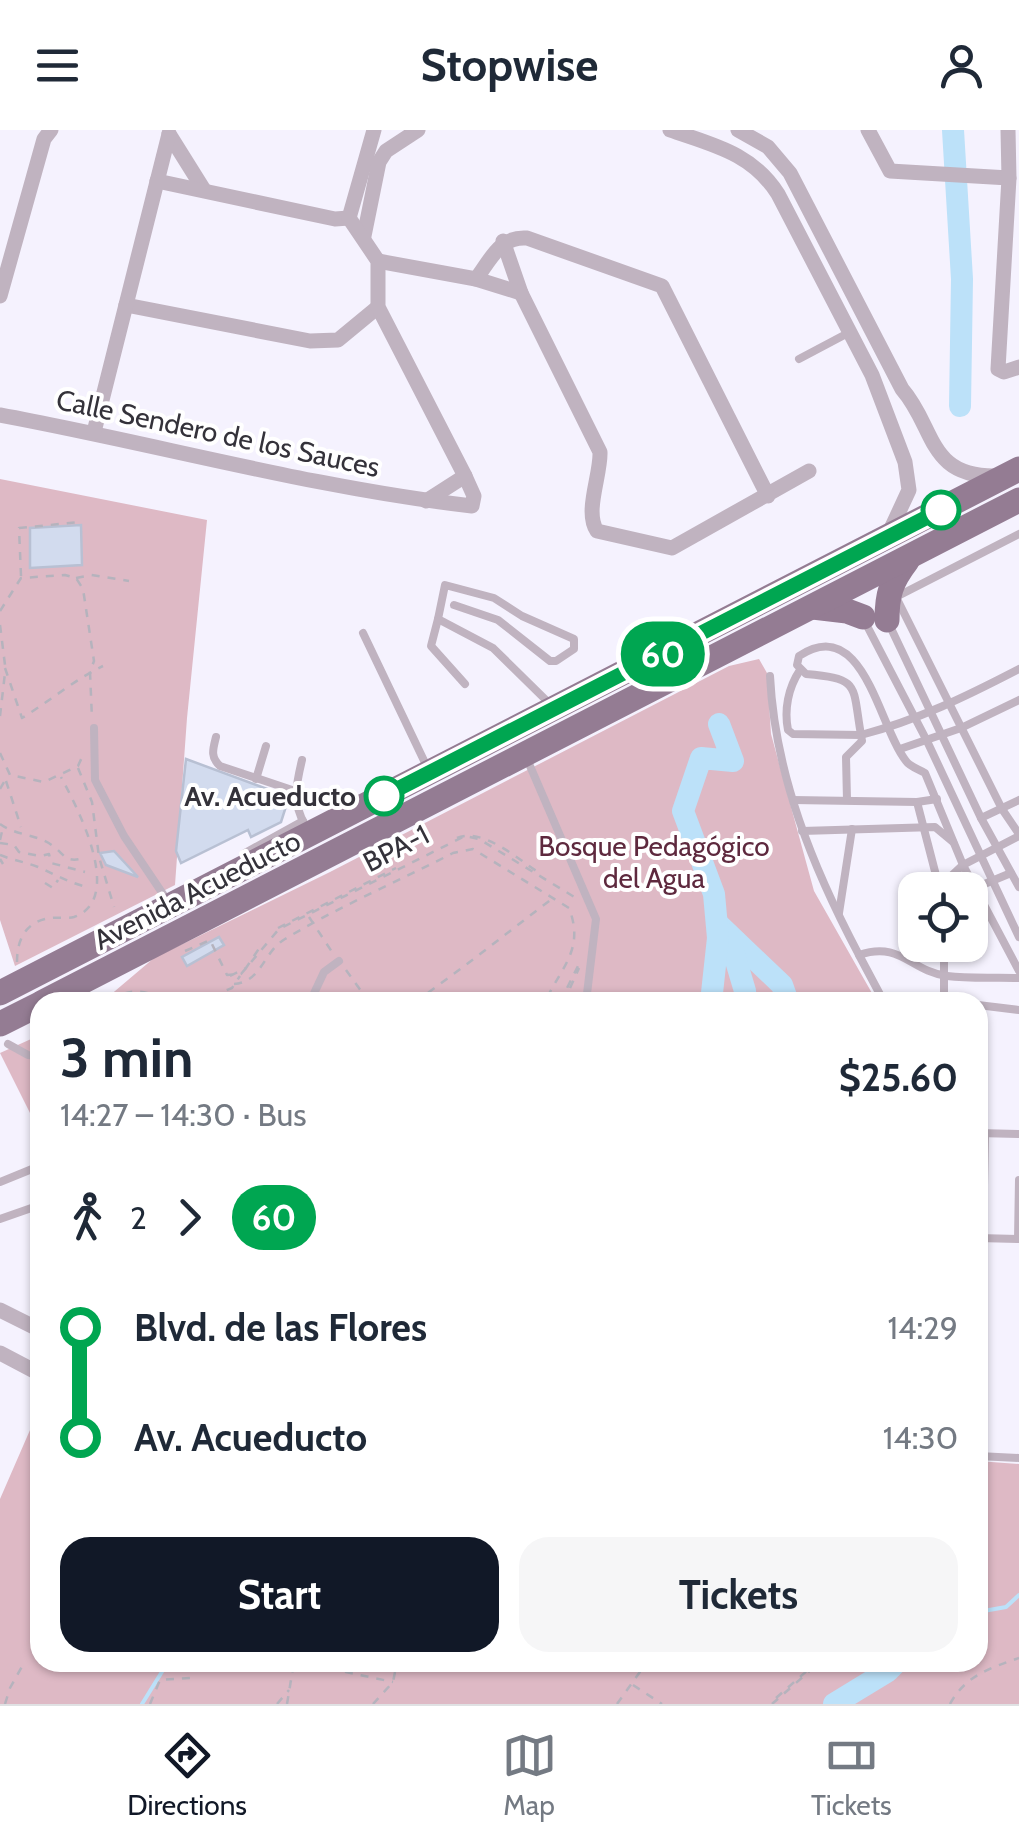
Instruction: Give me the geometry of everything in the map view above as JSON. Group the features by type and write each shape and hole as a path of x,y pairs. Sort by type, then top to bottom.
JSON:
{"main road":[{"name":"Avenida Acueducto","path":"10,985 282,848 307,828 348,814 430,773 1013,472"},
{"path":"869,601 912,555 1019,500"},
{"path":"869,601 887,596 892,580 912,555"},
{"name":"Avenida Acueducto","path":"63,992 812,607 848,611 869,601"},
{"path":"282,848 294,875"},
{"name":"Avenida Acueducto","path":"4,1034 30,1012"}],"street":[{"path":"0,296 44,140 51,130"},
{"path":"350,218 374,130"},
{"path":"364,236 379,162 386,151 418,130"},
{"path":"670,130 739,154 768,179 847,327 872,375 909,479 906,502 886,539"},
{"path":"738,130 768,146 790,173 902,389 920,434 948,462 965,471 983,476 1013,472"},
{"path":"868,130 890,171 1010,178"},
{"path":"1008,130 1010,178 998,368 1004,372 1019,367"},
{"path":"168,132 204,190"},
{"path":"94,432 168,132"},
{"path":"157,181 335,219 350,218"},
{"path":"350,218 378,261 378,308 465,476 426,501"},
{"path":"476,279 503,242 515,237 662,286 768,496"},
{"path":"503,242 521,293 600,452 592,519 596,531 672,548 809,471"},
{"path":"378,261 476,279 521,293"},
{"path":"126,305 310,341 338,340 378,308"},
{"path":"847,327 862,312"},
{"name":"Calle Sendero de los Sauces","path":"0,415 426,501 472,506 474,496 465,476"},
{"path":"0,1310 30,1325"},
{"path":"0,1354 30,1369"}],"lane":[{"path":"799,359 847,327"},
{"path":"954,872 1019,834 1002,808 896,597 1019,534"},
{"path":"844,560 932,713 980,818 1019,886"},
{"path":"844,560 869,601 916,719 1019,937"},
{"path":"454,605 498,620 550,661 574,650 576,643 571,636 522,616 494,598 445,585 432,646 465,684"},
{"path":"507,627 522,616"},
{"path":"438,618 493,648 555,709"},
{"path":"363,633 430,773"},
{"path":"966,872 938,798 925,774 907,764 888,728 861,666 851,655 826,648 804,652 799,656 800,670 792,681 788,730 793,734 862,735 888,728 932,713 1019,669"},
{"path":"848,682 861,666"},
{"path":"800,670 842,677 854,694 862,741 846,757 846,800"},
{"path":"770,676 775,739 802,831 879,992"},
{"path":"900,749 962,728 1019,700"},
{"path":"94,728 95,780 124,836 174,903 183,887 200,878"},
{"path":"216,737 214,760 220,766 348,814"},
{"path":"256,779 266,746"},
{"path":"525,755 596,919 587,992"},
{"path":"302,760 294,791 323,860"},
{"path":"793,800 917,802 938,798"},
{"path":"980,818 1019,800"},
{"path":"917,802 936,872"},
{"path":"232,860 307,828"},
{"path":"839,915 852,829"},
{"path":"802,831 941,829 956,845"},
{"path":"988,882 1011,873"},
{"path":"859,955 878,948 898,952 912,964 944,976 1019,975 988,916"},
{"path":"315,992 324,972 339,961"},
{"path":"944,962 944,992"},
{"path":"988,1006 1019,1010"},
{"path":"4,1034 30,1055"},
{"path":"988,1133 1019,1134"},
{"path":"0,1182 30,1170"},
{"path":"988,1238 1018,1239 1019,1180"},
{"path":"0,1219 30,1208"},
{"path":"988,1456 1019,1458"}],"path":[{"path":"0,610 21,578 19,528 80,522"},
{"path":"21,578 91,575 129,581"},
{"path":"0,789 10,776 44,782 78,766 94,728 89,703 94,661 83,589 76,578"},
{"path":"0,626 5,668 22,718 78,678 103,666"},
{"path":"0,716 5,668"},
{"path":"0,753 10,776"},
{"path":"78,766 92,802 99,857 114,907"},
{"path":"10,985 24,931 46,918 74,917 91,901 96,886 94,852 84,822 60,776"},
{"path":"3,781 21,826"},
{"path":"2,825 0,841 14,845 19,852 48,854"},
{"path":"2,825 11,832 46,842 62,856 80,859"},
{"name":"BPA-1","path":"230,976 246,968 260,945 279,927 464,834 483,838 577,897 479,839 465,836 279,929 241,974"},
{"path":"46,842 52,863 85,872"},
{"path":"234,984 246,983 255,976 280,942 464,849 473,849 569,908 575,923 574,947 550,992"},
{"path":"40,856 42,870"},
{"path":"1,859 83,886"},
{"path":"46,883 53,888 58,879"},
{"path":"430,992 555,897"},
{"path":"170,938 178,954 210,940 230,976 241,974"},
{"path":"566,992 584,956"},
{"path":"223,992 241,974"},
{"path":"988,1669 1019,1658"},
{"path":"5,1704 24,1662"},
{"path":"150,1704 160,1680 190,1678 193,1672"},
{"path":"287,1704 293,1672"},
{"path":"344,1672 393,1682"},
{"path":"373,1704 393,1682 395,1672"},
{"path":"617,1704 641,1672"},
{"path":"771,1704 807,1672"},
{"path":"950,1704 978,1672"},
{"path":"632,1684 662,1704"},
{"path":"277,1704 290,1688"}],"green space":[{"path":"0,479 207,520 175,885 15,966 0,920"},
{"name":"Bosque Pedagógico del Agua","path":"759,659 767,673 771,734 814,891 871,992 114,992 154,958 330,872 729,666"},
{"path":"30,1040 30,1113 0,1053"},
{"path":"30,1430 30,1672 988,1672 988,1462 1019,1464 1019,1704 0,1704 0,1499"}],"building":[{"path":"81,525 82,565 30,568 30,528"},
{"path":"186,759 289,797 281,822 251,837 248,830 181,863 176,851"},
{"path":"114,851 138,877 106,865 100,853"},
{"path":"219,937 224,945 187,966 182,957"}],"waterway":[{"path":"953,130 962,279 960,406"},
{"path":"712,992 718,938 714,894 683,811 701,758 733,761 719,724"},
{"path":"717,923 782,985 784,992"},
{"path":"728,934 745,992"},
{"path":"988,1610 1006,1607 1019,1595"},
{"path":"142,1704 162,1672"},
{"path":"834,1704 886,1672"}],"bus line":[{"name":"60","path":"384,796 941,510"}],"place":[{"name":"Av. Acueducto","path":"384,796"}]}
